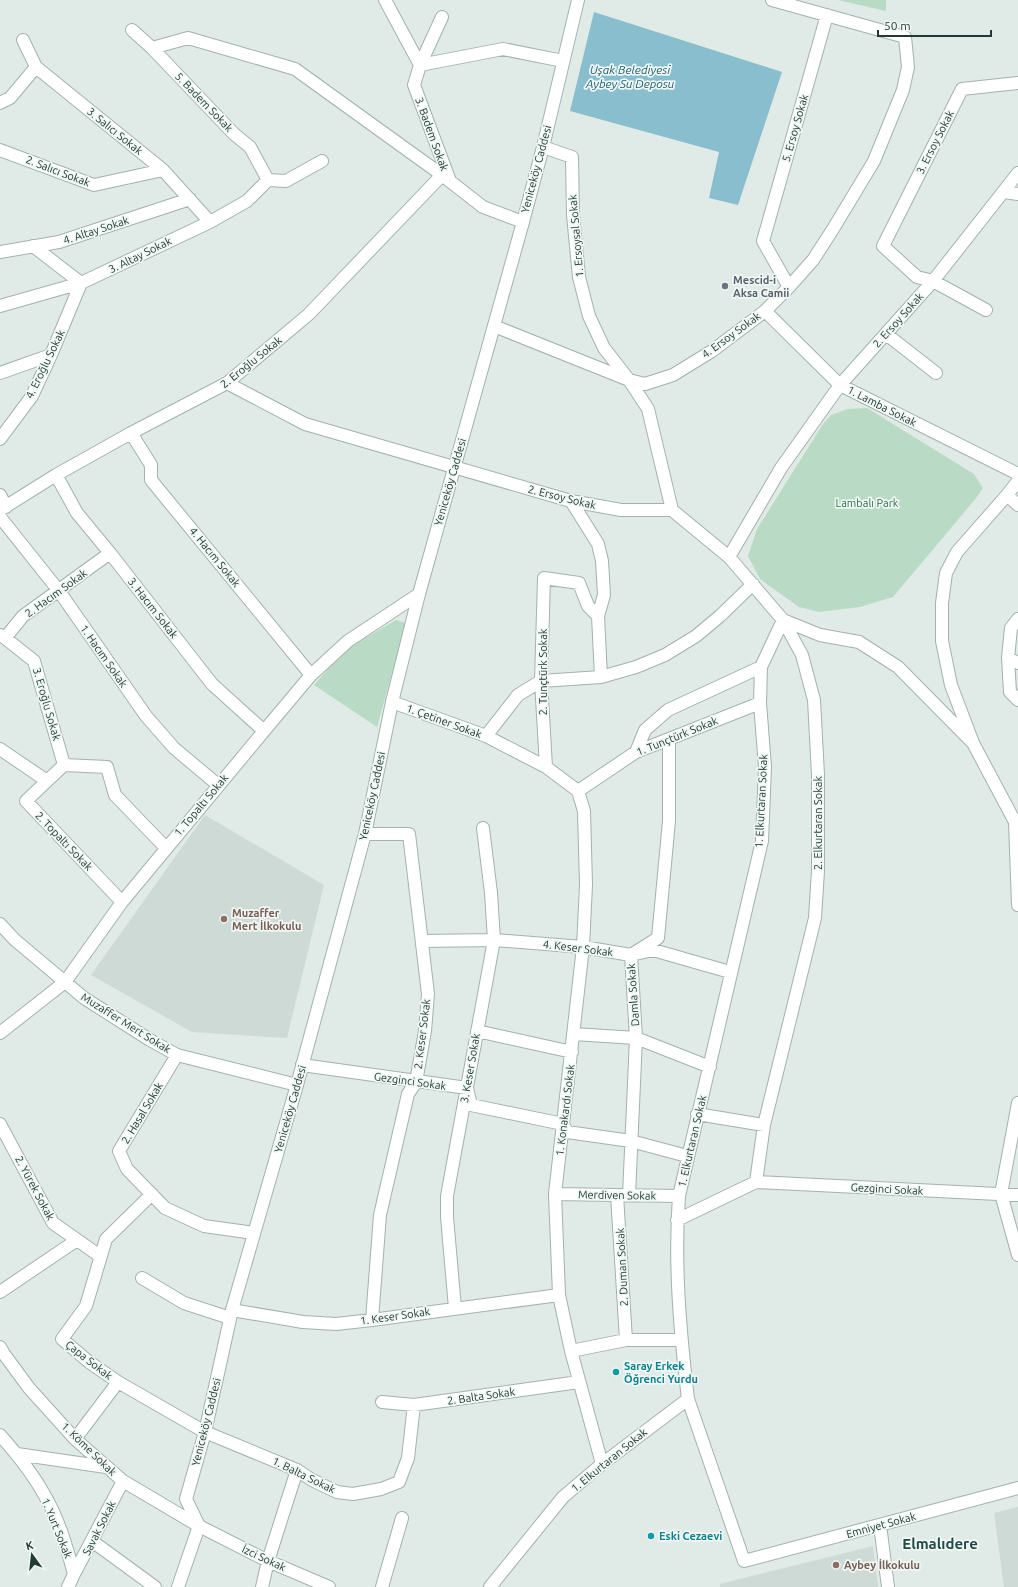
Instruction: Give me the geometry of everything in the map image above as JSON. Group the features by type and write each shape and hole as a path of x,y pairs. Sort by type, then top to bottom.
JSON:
{"street":[{"path":"385,0 420,65 503,49 563,61"},
{"name":"Yeniceköy Caddesi","path":"199,1526 186,1499 205,1432 231,1314 297,1085 365,834 392,702 419,594 522,222 578,0"},
{"path":"772,0 827,15"},
{"name":"4. Ersoy Sokak","path":"494,326 629,380 645,384 673,375 712,351 765,311 813,260 874,161 903,90 908,67 905,37 827,15"},
{"name":"5. Ersoy Sokak","path":"789,287 763,241 827,15"},
{"name":"3. Badem Sokak","path":"442,17 420,65 414,85 446,178"},
{"name":"5. Badem Sokak","path":"132,30 152,48 234,134 250,147 268,180"},
{"path":"152,48 188,38 295,69 446,178 483,207 522,222"},
{"name":"3. Salıcı Sokak","path":"23,40 36,67 163,170 190,198 210,222"},
{"path":"0,103 10,98 36,67"},
{"name":"3. Ersoy Sokak","path":"933,281 916,277 883,246 962,90 1018,83"},
{"name":"1. Ersoysal Sokak","path":"542,147 572,158 573,215 579,277 590,316 604,348 629,380"},
{"name":"2. Salıcı Sokak","path":"0,150 94,185 163,170"},
{"path":"268,180 286,181 322,161"},
{"name":"2. Ersoy Sokak","path":"729,557 781,468 840,385 933,281 1018,173"},
{"name":"2. Eroğlu Sokak","path":"2,511 56,475 131,432 227,384 309,314 446,178"},
{"name":"3. Altay Sokak","path":"0,306 81,283 210,222 246,201 268,180"},
{"path":"1004,192 1018,194"},
{"name":"4. Altay Sokak","path":"0,252 59,242 190,198"},
{"path":"33,246 81,283"},
{"path":"933,281 986,310"},
{"name":"4. Eroğlu Sokak","path":"0,439 32,396 51,356 81,283"},
{"name":"1. Lamba Sokak","path":"765,311 840,385 1018,474"},
{"path":"886,334 936,373"},
{"path":"0,373 51,356"},
{"path":"629,380 648,409 672,510"},
{"name":"2. Ersoy Sokak","path":"227,384 305,424 571,501 621,510 672,510"},
{"name":"4. Hacım Sokak","path":"131,432 151,465 152,480 312,675"},
{"name":"3. Hacım Sokak","path":"56,475 77,513 212,684 264,731"},
{"path":"1018,481 957,552 946,573 942,603 942,641 951,685 973,743 1016,822 1018,905"},
{"path":"0,495 2,511"},
{"path":"1007,495 1018,505"},
{"path":"571,501 598,544 602,561 604,595 598,616 601,677"},
{"name":"2. Elkurtaran Sokak","path":"672,510 729,557 784,620 802,655 814,700 818,775 818,871 815,918 764,1126 756,1182"},
{"name":"1. Hacım Sokak","path":"2,511 146,716 174,748 218,785"},
{"name":"2. Hacım Sokak","path":"3,636 23,616 110,553"},
{"name":"2. Tunçtürk Sokak","path":"546,767 541,681 544,578 579,583 588,606 598,616"},
{"name":"1. Çetiner Sokak","path":"392,702 486,736 518,695 541,681 601,677 636,667 665,655 696,636 720,616 753,584"},
{"name":"1. Topaltı Sokak","path":"0,1033 65,982 122,902 218,785 312,675 348,641 419,594"},
{"path":"1014,696 1012,628 1018,619"},
{"path":"784,620 820,635 858,642 898,667 973,743"},
{"name":"1. Elkurtaran Sokak","path":"490,1587 563,1497 602,1464 688,1399 681,1340 678,1287 678,1196 697,1114 710,1067 730,972 762,841 765,767 760,703 761,667 784,620"},
{"name":"3. Eroğlu Sokak","path":"3,636 34,661 64,765"},
{"path":"636,752 645,730 668,710 761,667"},
{"name":"1. Tunçtürk Sokak","path":"578,791 636,752 760,703"},
{"path":"486,736 546,767 578,791"},
{"name":"Damla Sokak","path":"623,1195 632,1141 636,1038 631,955 658,938 670,821 669,739"},
{"path":"0,749 47,781 64,765 107,767 115,795 166,848"},
{"name":"2. Topaltı Sokak","path":"47,781 26,801 122,902"},
{"name":"1. Konakardı Sokak","path":"578,791 584,811 586,885 583,947 555,1194 558,1295 579,1382 602,1464"},
{"name":"3. Keser Sokak","path":"455,1308 447,1217 447,1196 494,940 491,892 483,828"},
{"name":"2. Keser Sokak","path":"365,834 409,834 428,994 425,1031 416,1082 408,1094 380,1214 372,1320"},
{"name":"Muzaffer Mert Sokak","path":"0,924 15,940 84,998 150,1040 177,1055 297,1085"},
{"path":"0,938 15,940"},
{"name":"4. Keser Sokak","path":"422,941 494,940 583,947 631,955 653,950 730,972"},
{"path":"477,1032 572,1052"},
{"path":"574,1034 636,1038 710,1067"},
{"name":"2. Hasal Sokak","path":"177,1055 119,1151 127,1169 165,1208 204,1226 254,1233"},
{"name":"Gezginci Sokak","path":"302,1066 467,1088"},
{"path":"467,1088 471,1105 563,1124 567,1132 632,1141 687,1156"},
{"path":"1018,1103 1001,1194 1018,1255"},
{"path":"697,1114 764,1126"},
{"name":"2. Yürek Sokak","path":"0,1124 53,1223 100,1256"},
{"path":"677,1220 756,1182"},
{"name":"Gezginci Sokak","path":"756,1182 1018,1195"},
{"name":"Çapa Sokak","path":"152,1194 106,1239 86,1306 62,1339 89,1362 118,1382 205,1432"},
{"name":"Merdiven Sokak","path":"555,1194 678,1196"},
{"name":"2. Duman Sokak","path":"623,1195 626,1340"},
{"path":"0,1292 77,1240"},
{"name":"1. Keser Sokak","path":"142,1278 184,1303 231,1314 336,1324 558,1295"},
{"path":"571,1351 626,1340 681,1340"},
{"name":"1. Köme Sokak","path":"0,1347 29,1388 75,1439 106,1467 123,1481 199,1526"},
{"path":"75,1439 118,1382"},
{"name":"2. Balta Sokak","path":"382,1402 414,1405 579,1382"},
{"name":"Emniyet Sokak","path":"688,1399 744,1561 1018,1488"},
{"name":"1. Balta Sokak","path":"205,1432 297,1470 312,1480 337,1492 353,1494 381,1489 399,1482 408,1458 414,1405"},
{"name":"1. Yurt Sokak","path":"0,1435 16,1454 46,1497 66,1545 74,1574"},
{"path":"16,1454 106,1467"},
{"path":"262,1587 268,1561 297,1470"},
{"name":"Savak Sokak","path":"74,1574 123,1481"},
{"path":"382,1587 402,1518"},
{"path":"880,1525 888,1587"},
{"path":"178,1587 199,1526"},
{"name":"İzci Sokak","path":"199,1526 268,1561 329,1587"},
{"path":"92,1541 155,1587"},
{"path":"68,1587 74,1574"}],"shaded area":[{"name":"Muzaffer Mert İlkokulu","path":"205,815 324,885 287,1038 192,1032 91,975"},
{"path":"1018,1507 1018,1587 1004,1587 994,1513"},
{"name":"Aybey İlkokulu","path":"873,1546 878,1587 720,1587 720,1584"}],"green space":[{"path":"838,0 886,0 886,11"},
{"name":"Lambalı Park","path":"867,408 974,474 983,488 893,597 860,607 819,612 799,607 760,579 748,556 757,529 823,424 831,415 848,409"},
{"path":"396,620 406,623 377,727 314,685 345,650"}],"water":[{"name":"Uşak Belediyesi Aybey Su Deposu","path":"594,12 782,72 738,205 709,198 719,152 570,111"}],"place":[{"name":"Mescid-i Aksa Camii","path":"725,286"},
{"name":"Muzaffer Mert İlkokulu","path":"224,919"},
{"name":"Saray Erkek Öğrenci Yurdu","path":"616,1372"},
{"name":"Eski Cezaevi","path":"651,1536"},
{"name":"Aybey İlkokulu","path":"836,1565"}],"district":[{"name":"Elmalıdere","path":"940,1543"}]}
